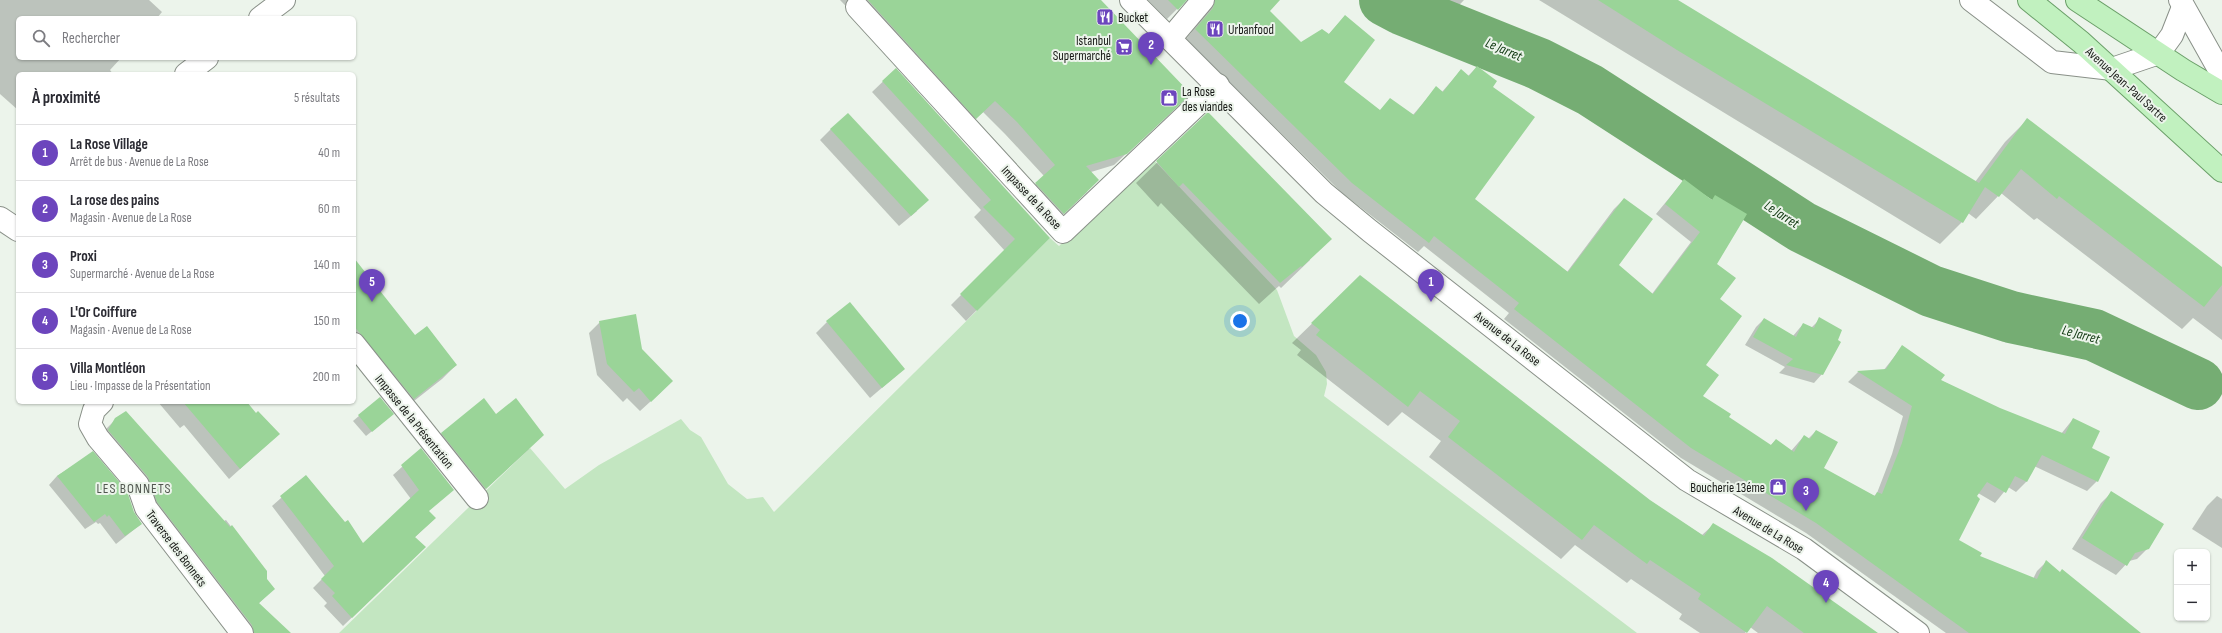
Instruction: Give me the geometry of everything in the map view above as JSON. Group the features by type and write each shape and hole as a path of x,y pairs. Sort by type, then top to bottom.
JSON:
{"main road":[{"name":"Avenue Jean-Paul Sartre","path":"2029,0 2112,70 2222,171"},
{"path":"2077,0 2222,93"}],"street":[{"path":"263,16 284,0"},
{"name":"Avenue de La Rose","path":"1132,0 1324,193 1341,207 1687,480 1804,549 1918,633"},
{"path":"1170,39 1204,0"},
{"path":"1970,0 2052,62 2112,70 2159,53 2172,35 2181,3"},
{"path":"2181,3 2222,75"},
{"name":"Impasse de la Rose","path":"857,7 1063,232 1218,85"},
{"path":"189,72 205,60"},
{"name":"Impasse de la Présentation","path":"356,347 477,498"},
{"name":"Traverse des Bonnets","path":"100,404 94,410 90,424 98,438 138,485 146,508 242,633"}],"green space":[{"path":"1150,156 1277,290 1294,336 1316,355 1326,372 1327,384 1324,396 1637,633 339,633 530,448 565,489 599,465 681,419 690,430 701,437 728,484 747,499 763,497 774,512 1050,238 1059,246"}],"building":[{"path":"868,0 1101,0 1191,94 1127,154 1086,166 1099,180 1064,214 1035,183 1055,165 1017,122 995,101 976,119"},
{"path":"1168,0 1187,0 1178,10"},
{"path":"1215,0 1280,0 1270,11 1301,42 1322,29 1329,34 1345,15 1375,40 1344,82 1380,110 1390,98 1414,115 1436,86 1443,92 1461,69 1469,76 1477,66 1497,81 1493,87 1535,117 1475,199 1568,272 1624,198 1653,219 1619,265 1653,294 1700,232 1665,204 1684,179 1712,200 1715,195 1747,214 1717,264 1736,278 1720,299 1742,316 1706,365 1719,375 1703,396 1731,414 1729,417 1771,445 1776,439 1794,452 1804,435 1810,439 1816,430 1838,442 1824,468 1875,496 1877,492 1882,494 1902,443 1912,406 1857,371 1886,369 1902,345 1945,375 1941,380 2000,408 2065,434 2073,418 2100,431 2092,448 2110,457 2098,482 2042,455 2027,482 2015,476 2006,493 1987,482 1977,496 1980,499 1959,540 1982,553 1980,556 2037,579 2046,560 2060,572 2062,569 2141,633 1969,633 1816,523 1691,448 1514,309 1519,303 1434,236 1429,243 1352,183 1195,29 1213,8"},
{"path":"1598,0 1678,0 1979,183 2027,118 2222,267 2222,285 2204,307 2059,196 2057,199 2021,169 1999,197 1985,187 1963,223 1677,50"},
{"path":"896,68 1050,238 977,311 960,294 1015,239 983,207 991,200 882,81"},
{"path":"1208,112 1332,239 1302,267 1301,266 1280,283 1183,183 1179,187 1156,161"},
{"path":"848,113 929,200 911,216 830,129"},
{"path":"356,261 415,335 427,326 457,365 414,399 356,328"},
{"path":"1360,275 1650,500 1704,536 1713,523 1772,558 1878,633 1804,633 1767,606 1747,633 1698,599 1701,594 1650,560 1647,564 1594,525 1582,540 1448,437 1460,421 1420,391 1408,407 1316,335 1320,330 1311,323"},
{"path":"850,302 905,369 882,388 826,321"},
{"path":"636,314 642,349 673,381 651,402 639,388 634,392 607,364 599,321"},
{"path":"1819,317 1842,330 1838,340 1841,342 1823,375 1786,365 1793,359 1753,337 1764,318 1796,337 1803,323 1814,328"},
{"path":"380,397 394,414 372,432 358,415"},
{"path":"484,398 496,414 516,398 544,435 486,489 441,433"},
{"path":"185,404 249,404 256,413 258,411 280,434 240,469"},
{"path":"126,411 230,527 232,525 267,571 267,579 275,589 259,603 291,633 254,633 252,625 157,502 148,477 108,430 115,418"},
{"path":"421,448 454,490 429,511 436,518 415,537 426,547 352,618 332,596 335,593 321,579 334,566 280,496 306,475 345,522 348,520 363,543 419,490 401,465"},
{"path":"93,451 127,491 134,512 142,524 125,536 109,515 107,517 105,514 94,522 57,476"},
{"path":"2111,491 2164,524 2149,549 2135,553 2127,566 2082,538"}],"waterway":[{"name":"Le Jarret","path":"1385,0 1402,9 1539,64 1590,90 1802,227 1931,291 2011,317 2094,335 2198,384"}],"place":[{"name":"Bucket","path":"1105,17"},
{"name":"Urbanfood","path":"1215,29"},
{"name":"Istanbul Supermarché","path":"1124,47"},
{"name":"La rose des pains","path":"1151,65"},
{"name":"La Rose des viandes","path":"1169,98"},
{"name":"Villa Montléon","path":"372,302"},
{"name":"La Rose Village","path":"1431,302"},
{"name":"Boucherie 13éme","path":"1778,487"},
{"name":"Proxi","path":"1806,511"},
{"name":"L'Or Coiffure","path":"1826,603"}],"district":[{"name":"LES BONNETS","path":"134,488"}]}
